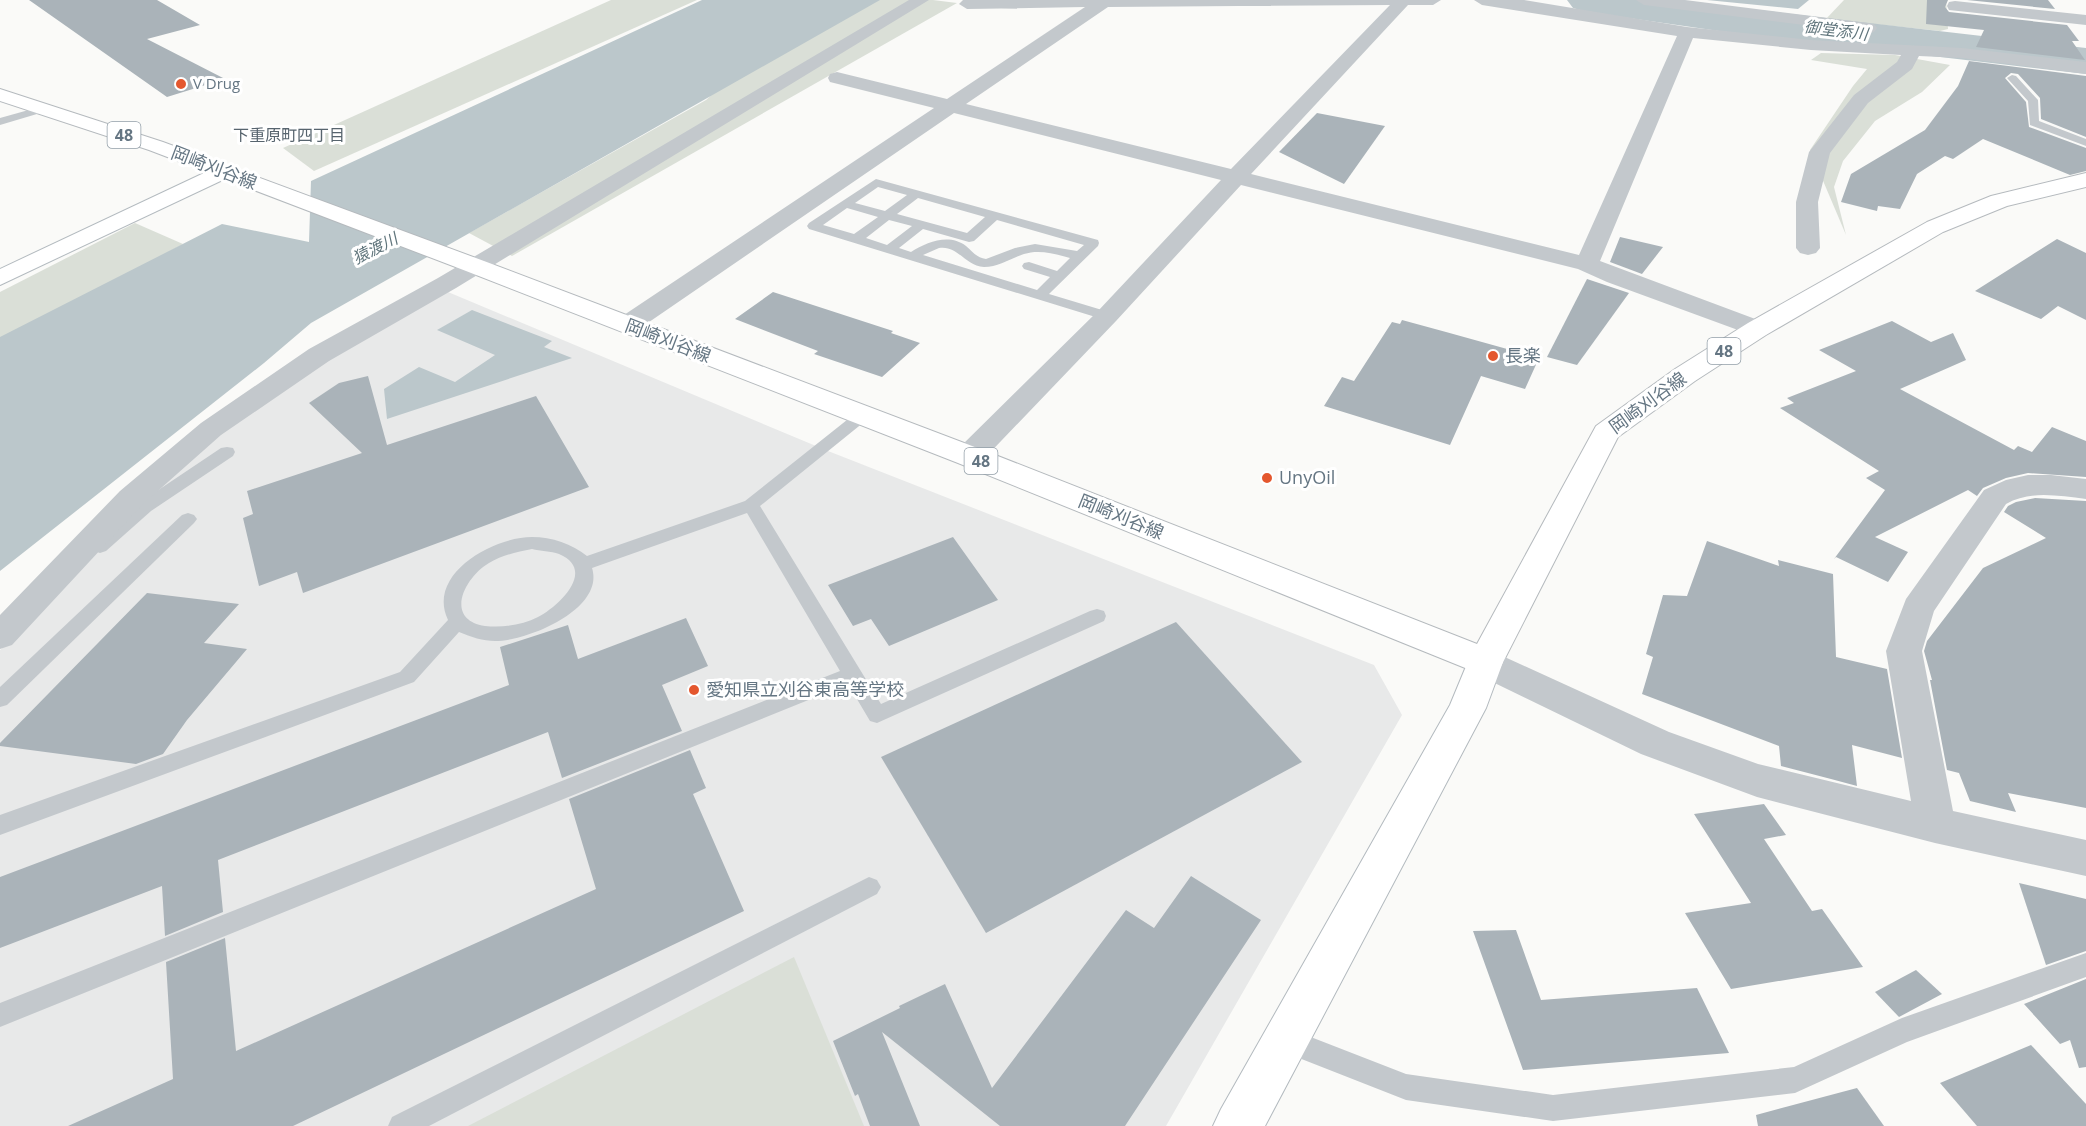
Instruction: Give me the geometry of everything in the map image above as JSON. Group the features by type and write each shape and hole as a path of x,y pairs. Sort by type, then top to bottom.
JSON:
{"main road":[{"name":"岡崎刈谷線","path":"0,95 156,146 475,266 969,456 1485,662 1605,432 1685,375 1757,329 1935,227 1999,201 2086,180"},
{"path":"0,278 221,172"},
{"path":"1238,1126 1467,708 1485,662"}],"street":[{"path":"10,626 131,498 211,429 319,355 475,266 921,0"},
{"path":"969,456 1107,316 1404,0"},
{"path":"967,4 1433,0"},
{"path":"1482,0 1687,32 1811,45 1957,39 2086,55"},
{"path":"1644,0 1883,30"},
{"path":"627,325 1104,2"},
{"path":"1957,39 1955,3 2086,20"},
{"path":"1587,264 1687,32"},
{"path":"1957,39 2086,68"},
{"path":"1808,248 1807,202 1820,152 1861,99 1905,65 1910,41"},
{"path":"837,78 1587,264 1757,329"},
{"path":"1935,825 1904,651 1918,608 1995,497 2009,488 2031,484 2086,489"},
{"path":"1485,662 1665,747 1757,780 1935,825 2086,858"}],"lane":[{"path":"2012,78 2033,100 2034,123 2086,143"},
{"path":"0,122 44,109"},
{"path":"1040,295 1093,243 876,183 813,226 1107,316"},
{"path":"856,239 916,194"},
{"path":"846,204 969,238 994,216"},
{"path":"1005,237 1019,223"},
{"path":"890,249 921,225"},
{"path":"913,256 925,248 943,244 960,248 967,258 985,263 1008,258 1013,253 1044,247 1079,256"},
{"path":"1029,267 1059,276"},
{"path":"583,564 752,505 863,415"},
{"path":"10,626 145,507 227,452"},
{"path":"752,505 877,715 1096,615"},
{"path":"0,699 188,519"},
{"path":"532,543 549,543 565,547 576,554 583,564 585,576 581,589 573,602 560,614 524,631 485,634 469,630 451,611 451,598 465,572 496,552 532,543"},
{"path":"0,825 406,677 458,621"},
{"path":"0,1015 853,674"},
{"path":"401,1126 869,887"},
{"path":"1284,1040 1406,1088 1553,1108 1795,1080 1902,1032 2086,965"}],"shaded area":[{"path":"611,0 697,0 314,171 283,148"},
{"path":"817,0 933,0 957,3 512,256 469,233 706,100"},
{"path":"1844,0 1946,0 1948,29 1940,31 1826,19"},
{"path":"1821,53 1895,55 1950,65 1922,92 1875,121 1843,161 1834,187 1846,235 1810,150 1867,69 1811,60"},
{"path":"135,223 183,244 0,346 0,292"},
{"name":"愛知県立刈谷東高等学校","path":"448,292 828,451 1374,665 1402,715 1166,1126 0,1126 0,650 31,622 139,503 217,433 326,359"},
{"path":"794,957 864,1126 468,1126"}],"water":[{"name":"猿渡川","path":"702,0 880,0 311,323 264,363 0,571 0,337 222,224 309,242 311,181"},
{"path":"1707,0 1809,0 1798,9"},
{"path":"472,310 552,341 544,347 572,358 387,419 384,389 419,367 455,382 495,355 437,330"}],"building":[{"path":"29,0 157,0 200,25 147,39 225,79 167,97"},
{"path":"1927,0 1948,0 1945,7 1949,12 2067,25 2079,41 2072,41 2085,60 1976,47 1984,30 1926,24"},
{"path":"1967,0 2048,0 2055,9"},
{"path":"1969,61 2086,76 2086,137 2041,119 2040,98 2018,74 2011,73 2005,78 2026,102 2029,127 2086,148 2086,171 2070,175 1983,139 1953,159 1945,156 1917,174 1900,209 1878,206 1877,211 1841,202 1851,174 1925,130 1958,86"},
{"path":"1317,113 1385,126 1344,184 1279,152"},
{"path":"1620,237 1663,247 1642,274 1610,262"},
{"path":"2057,239 2086,253 2086,320 2058,306 2041,319 1975,291"},
{"path":"1587,279 1629,293 1577,365 1547,357"},
{"path":"773,292 893,331 891,333 920,343 882,377 814,354 818,351 735,319"},
{"path":"1402,320 1539,358 1525,389 1481,376 1450,445 1324,406 1342,377 1354,381 1392,322 1400,324"},
{"path":"1892,321 1931,342 1953,333 1966,360 1900,389 2014,450 2018,446 2032,452 2052,427 2086,441 2086,477 2028,473 2006,478 1983,488 1977,496 1968,490 1875,537 1908,552 1888,582 1836,557 1834,559 1885,490 1866,478 1879,471 1780,408 1794,403 1787,398 1856,371 1819,350"},
{"path":"368,376 387,445 536,396 589,487 303,593 297,572 259,586 243,518 253,514 247,491 362,453 309,403 339,383"},
{"path":"2035,498 2086,501 2086,808 2008,793 2016,812 1970,801 1959,773 1947,770 1930,680 1932,680 1924,651 1927,641 1983,568 2046,538 2004,512 2008,506 2016,502"},
{"path":"953,537 998,600 889,646 871,619 853,626 828,585"},
{"path":"1707,541 1779,566 1778,560 1833,574 1836,657 1887,669 1902,758 1852,745 1857,786 1781,766 1779,746 1642,694 1653,657 1646,654 1663,595 1687,596"},
{"path":"147,593 239,604 204,643 247,649 187,720 163,754 136,764 0,746 0,743"},
{"path":"686,618 708,666 662,685 682,731 562,778 548,732 218,860 223,912 165,936 162,886 0,948 0,877 509,685 500,647 568,625 578,659"},
{"path":"1176,622 1302,762 986,933 881,757"},
{"path":"690,750 706,788 693,794 744,911 293,1126 68,1126 173,1079 166,962 225,938 236,1051 596,889 569,799"},
{"path":"1764,804 1786,835 1764,839 1812,911 1822,909 1863,967 1731,989 1685,913 1751,903 1694,814"},
{"path":"1191,876 1261,920 1125,1126 1000,1126 882,1032 920,1126 870,1126 833,1041 945,984 992,1088 1126,910 1154,928"},
{"path":"2019,883 2086,899 2086,951 2046,965"},
{"path":"1516,930 1541,1000 1697,988 1729,1053 1523,1070 1473,931"},
{"path":"1916,970 1942,994 1899,1017 1875,992"},
{"path":"2086,979 2086,1067 2079,1068 2070,1040 2060,1044 2024,1004"},
{"path":"2031,1045 2086,1104 2086,1126 1977,1126 1940,1083"},
{"path":"1857,1088 1884,1126 1758,1126 1756,1115"}],"waterway":[{"name":"御堂添川","path":"1587,0 1719,19 2086,61"}],"place":[{"name":"V Drug","path":"181,84"},
{"name":"長楽","path":"1493,356"},
{"name":"UnyOil","path":"1267,478"},
{"name":"愛知県立刈谷東高等学校","path":"694,690"}],"district":[{"name":"下重原町四丁目","path":"289,135"}]}
